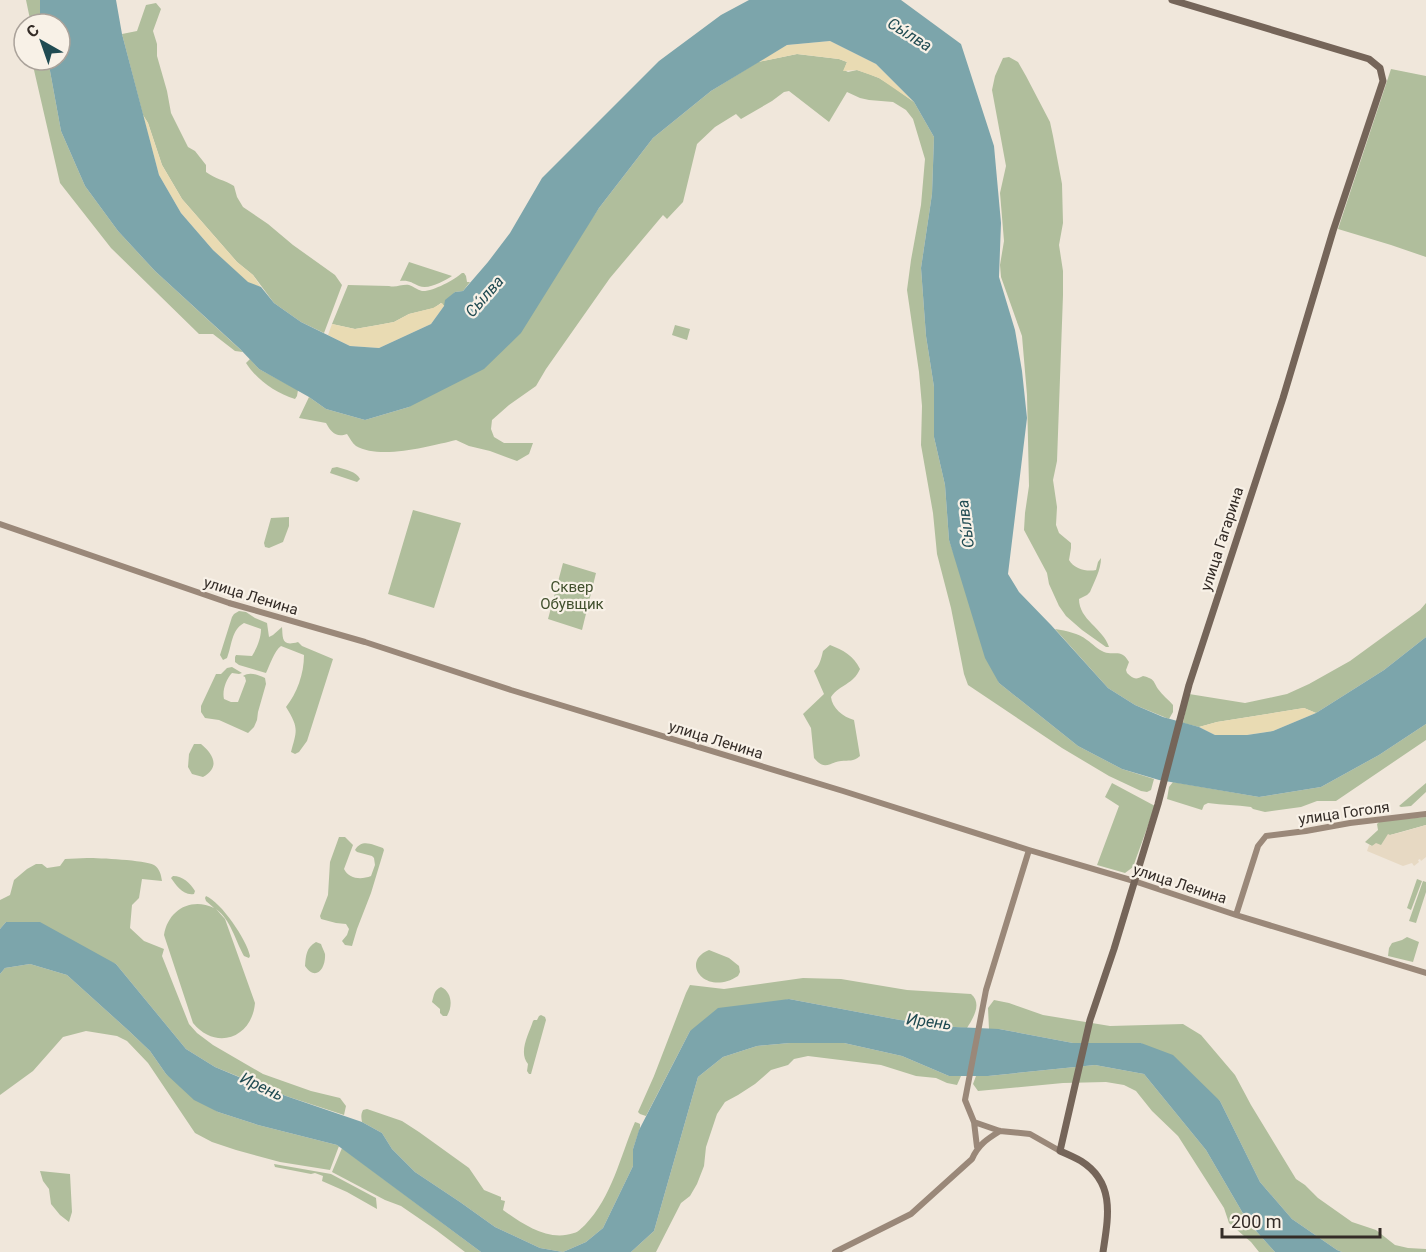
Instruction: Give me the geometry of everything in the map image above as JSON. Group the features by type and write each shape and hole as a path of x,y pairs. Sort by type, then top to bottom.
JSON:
{"main road":[{"name":"улица Гагарина","path":"1060,1151 1090,1020 1159,800 1197,660 1383,81 1380,69 1369,59 1172,0"},
{"path":"1060,1151 1089,1167 1105,1190 1109,1211 1103,1252"}],"street":[{"name":"улица Ленина","path":"0,524 229,603 365,642 511,690 1134,881 1426,974"},
{"name":"улица Гоголя","path":"1236,915 1258,846 1266,836 1426,814"},
{"path":"977,1147 974,1122 965,1100 986,990 1029,850"},
{"path":"974,1122 1000,1131 1030,1134 1060,1151"},
{"path":"835,1252 911,1214 972,1159 977,1147 1000,1131"}],"green space":[{"path":"26,0 40,0 40,12 28,12"},
{"path":"156,3 161,9 153,31 157,44 157,56 171,113 188,147 195,151 206,165 206,172 234,186 243,207 335,275 342,285 324,333 301,322 274,303 253,275 237,262 182,199 162,165 148,123 143,115 122,34 137,31 146,5"},
{"path":"797,54 839,59 847,62 844,70 848,72 857,70 879,78 914,102 934,137 932,194 921,268 926,336 934,387 934,437 945,485 949,540 999,683 1078,746 1122,769 1154,779 1151,790 1147,792 1109,776 1062,748 968,685 937,554 933,513 921,445 922,406 919,372 907,290 921,205 925,159 913,119 906,110 893,102 869,100 847,92 829,122 789,91 784,92 741,119 736,114 715,127 697,144 683,202 667,219 663,215 610,278 536,386 492,420 491,429 494,437 504,443 533,443 529,454 517,461 456,440 392,452 366,450 356,446 347,434 334,433 326,423 299,418 309,397 326,409 365,420 409,407 582,233 653,138 711,91 758,62"},
{"path":"1009,57 1018,62 1050,122 1062,184 1063,223 1059,245 1063,271 1063,295 1057,461 1053,480 1057,507 1056,525 1059,533 1071,543 1069,560 1074,566 1089,571 1096,570 1101,558 1099,571 1090,592 1079,599 1083,613 1102,634 1109,647 1082,630 1066,616 1059,606 1049,584 1047,573 1024,530 1029,486 1027,395 1022,336 1001,277 1000,265 1004,241 1000,193 1006,166 992,90 1003,58"},
{"path":"1391,69 1426,76 1426,257 1338,229"},
{"path":"34,72 50,72 61,131 85,186 118,231 155,271 243,352 235,351 213,334 199,334 111,248 60,183"},
{"path":"409,262 452,276 427,287 400,281"},
{"path":"462,273 466,276 467,282 470,282 463,291 455,292 444,306 441,303 434,308 409,314 394,322 355,329 332,324 348,285 394,287 409,285 426,291 443,285"},
{"path":"675,325 690,329 687,340 672,335"},
{"path":"250,359 259,369 298,390 295,399 280,393 261,380 246,363"},
{"path":"337,467 353,472 360,479 357,482 330,473 332,468"},
{"path":"413,510 461,523 434,608 388,594"},
{"path":"289,517 289,526 283,542 269,548 265,547 271,518"},
{"name":"Сквер Обувщик","path":"563,563 596,573 582,630 548,619"},
{"path":"1426,603 1426,637 1384,670 1316,713 1304,708 1199,727 1183,723 1189,694 1245,703 1287,694 1350,661 1420,610"},
{"path":"239,611 246,612 267,623 269,637 282,627 283,638 286,642 298,642 302,646 333,659 307,741 295,754 291,752 295,725 286,707 299,683 304,655 281,646 266,673 239,665 235,662 236,655 252,656 261,632 261,629 244,623 237,630 227,658 223,660 220,655 232,617"},
{"path":"1055,629 1080,636 1104,652 1123,655 1129,662 1126,670 1131,677 1143,676 1152,679 1173,705 1173,712 1169,719 1135,705 1108,688"},
{"path":"830,645 848,654 860,669 854,678 831,697 833,705 839,712 854,720 860,756 853,760 824,765 814,758 811,728 803,714 824,694 814,671 823,651"},
{"path":"232,667 242,673 232,673 226,682 224,699 231,702 238,702 246,681 243,676 251,674 265,678 266,684 257,720 248,733 219,720 205,718 201,712 201,706 216,674 221,674 227,668"},
{"path":"1426,724 1426,740 1336,801 1317,801 1301,807 1265,812 1251,807 1208,803 1202,810 1167,799 1169,787 1173,782 1259,797 1321,787 1379,755"},
{"path":"194,744 201,744 212,756 212,769 203,777 192,774 188,767 189,754"},
{"path":"1112,783 1155,806 1133,867 1125,873 1097,865 1119,806 1105,797"},
{"path":"1426,783 1426,792 1411,806 1399,806"},
{"path":"1426,817 1426,825 1390,835 1381,846 1377,844 1372,846 1365,842 1378,830 1377,824 1380,821"},
{"path":"339,837 345,837 353,845 344,869 356,878 371,876 375,865 372,856 355,850 358,846 368,843 384,850 352,946 345,945 342,941 349,929 346,924 321,919 320,916 328,895 330,862"},
{"path":"87,858 141,862 154,865 159,870 162,881 142,879 139,898 132,905 130,928 144,941 164,949 162,956 189,1024 197,1033 263,1074 311,1091 340,1098 346,1106 344,1115 286,1096 215,1067 186,1049 116,964 6,922 0,929 0,900 10,895 14,880 27,869 36,864 42,864 47,868 60,866 65,859"},
{"path":"173,876 186,880 195,891 194,894 180,889 171,878"},
{"path":"1417,879 1422,881 1411,910 1407,908"},
{"path":"1423,881 1426,882 1426,892 1416,923 1409,921"},
{"path":"206,896 219,906 233,922 250,956 249,958 244,956 225,919 255,1003 247,1025 232,1037 212,1037 202,1032 193,1023 164,935 170,919 182,908 197,904 214,908 205,898"},
{"path":"1407,937 1419,942 1413,962 1388,956 1392,943"},
{"path":"316,942 321,944 325,959 322,968 313,973 305,966 305,962 308,949"},
{"path":"709,950 729,958 739,966 738,976 716,982 700,975 696,962 700,955"},
{"path":"30,964 67,975 150,1051 166,1074 218,1112 339,1146 330,1170 280,1162 236,1150 212,1142 195,1133 148,1063 127,1041 117,1036 86,1031 63,1037 33,1071 0,1095 0,974 5,968"},
{"path":"803,978 841,979 907,990 971,994 976,1002 976,1010 967,1028 900,1020 789,999 690,1031 646,1116 638,1112 690,985 724,989"},
{"path":"441,987 445,989 450,1000 447,1016 443,1016 440,1009 432,1002 436,991"},
{"path":"994,1000 1043,1015 1110,1026 1183,1024 1201,1035 1235,1075 1296,1179 1352,1222 1376,1230 1395,1245 1426,1249 1426,1252 1342,1252 1337,1250 1292,1219 1260,1182 1220,1101 1141,1043 1073,1043 989,1029 988,1008"},
{"path":"541,1015 546,1020 531,1074 529,1074 524,1054 525,1043 533,1021"},
{"path":"790,1043 844,1043 902,1056 949,1076 961,1076 957,1085 881,1065 808,1056 794,1059 788,1065 771,1070 755,1084 725,1102 717,1114 697,1184 690,1196 681,1203 656,1252 631,1252 654,1231 698,1077 723,1057 757,1046"},
{"path":"1095,1065 1144,1074 1206,1150 1248,1222 1275,1252 1259,1252 1229,1223 1224,1208 1178,1136 1152,1111 1136,1091 1124,1085 1106,1082 1063,1083 978,1091 973,1084 976,1076"},
{"path":"367,1109 402,1121 419,1132 469,1168 484,1190 501,1197 501,1200 505,1201 503,1210 536,1230 555,1235 577,1232 594,1214 609,1189 635,1122 640,1124 640,1128 633,1149 633,1166 603,1228 586,1242 563,1252 540,1248 495,1227 415,1172 392,1149 382,1133 362,1122 362,1111"},
{"path":"342,1148 481,1252 465,1252 401,1206 332,1172"},
{"path":"274,1164 331,1174 376,1198 377,1209 322,1181 323,1176 275,1167"},
{"path":"40,1171 70,1174 72,1212 69,1222 51,1204 49,1189"}],"sand":[{"path":"830,41 876,64 914,102 879,78 857,70 843,71 847,62 839,59 797,54 758,62 787,45"},
{"path":"143,115 148,123 162,165 182,199 237,262 253,275 261,287 248,283 213,250 181,213 159,175"},
{"path":"442,303 444,306 431,324 379,348 350,346 328,335 332,324 355,329 394,322 409,314 433,308"},
{"path":"1304,708 1316,713 1273,731 1247,735 1215,735 1199,727 1217,722"}],"shaded area":[{"path":"1426,825 1426,857 1421,861 1418,860 1419,862 1414,866 1412,863 1403,866 1367,851 1369,845 1376,843 1381,845 1388,834"}],"water":[{"name":"Сы́лва","path":"40,0 116,0 122,34 159,175 181,213 213,250 248,282 261,287 274,303 301,322 350,346 379,348 431,324 444,306 445,300 455,292 463,291 488,262 510,233 542,178 659,61 721,15 749,0 901,0 961,44 994,146 1001,223 999,277 1015,330 1027,418 1008,574 1019,592 1108,688 1135,705 1163,717 1199,727 1215,735 1247,735 1273,731 1316,713 1384,670 1426,637 1426,724 1379,755 1321,787 1259,797 1159,780 1122,769 1078,746 999,683 985,658 949,540 945,485 934,437 934,387 926,336 921,268 932,194 934,137 914,102 876,64 830,41 787,45 711,91 653,138 599,208 521,333 484,369 409,407 365,420 326,409 259,369 155,271 118,231 85,186 61,131 50,72 72,72 72,12 40,12"},
{"path":"6,922 40,922 116,964 186,1049 215,1067 246,1080 362,1122 382,1133 392,1149 415,1172 495,1227 540,1248 563,1252 481,1252 337,1145 258,1125 218,1112 194,1100 166,1074 150,1051 67,975 30,964 5,968 0,974 0,929"},
{"path":"789,999 900,1020 955,1027 999,1029 1073,1043 1141,1043 1173,1055 1220,1101 1260,1182 1292,1219 1342,1252 1275,1252 1248,1222 1206,1150 1144,1074 1095,1065 988,1076 949,1076 902,1056 844,1043 790,1043 757,1046 723,1057 698,1077 654,1231 631,1252 563,1252 586,1242 603,1228 633,1166 633,1149 639,1130 690,1031 718,1008"}],"water label":[{"name":"Ирень","path":"929,1021"},
{"name":"Ирень","path":"262,1086"}]}
